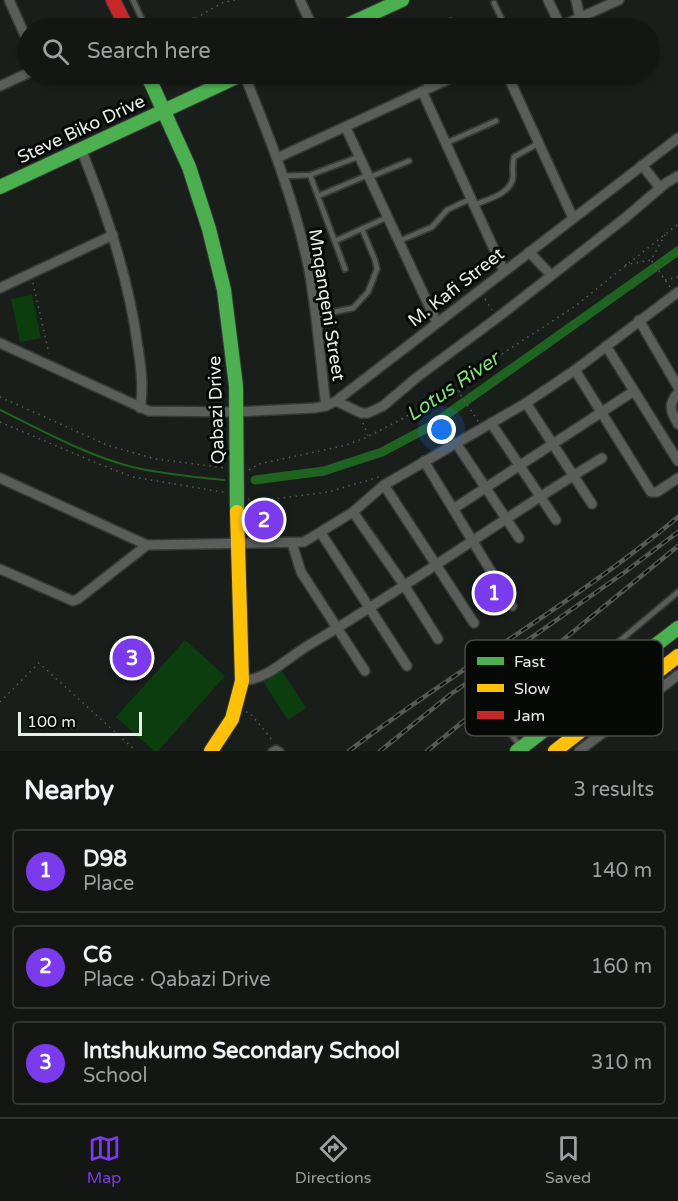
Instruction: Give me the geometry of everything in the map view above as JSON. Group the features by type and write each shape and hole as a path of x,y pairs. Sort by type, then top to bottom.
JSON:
{"street":[{"path":"9,0 18,20"},
{"path":"113,0 122,18"},
{"path":"300,0 308,18"},
{"path":"363,18 402,0"},
{"path":"548,0 555,18"},
{"path":"576,0 580,18 619,0"},
{"path":"0,86 18,78"},
{"name":"Qabazi Drive","path":"152,84 165,110 200,199 217,256 230,327 236,386 237,543 242,681 235,709 224,732 211,751"},
{"name":"Steve Biko Drive","path":"0,187 165,110 210,84"},
{"name":"Mnqanqeni Street","path":"248,84 283,176 308,266 326,406"},
{"path":"277,158 437,84"},
{"path":"512,84 573,218"},
{"path":"425,89 446,143 504,271"},
{"path":"346,128 437,323"},
{"name":"M. Kafi Street","path":"0,343 140,408 157,412 236,411 326,406 336,401 678,138"},
{"path":"81,149 113,235 125,275 134,320 142,394 140,408"},
{"path":"642,165 660,188"},
{"path":"336,401 361,414 383,406 678,176"},
{"path":"0,288 113,235"},
{"path":"529,252 551,275"},
{"path":"0,478 147,545 304,542 353,512 382,481 424,461 526,403 575,370 677,293"},
{"path":"639,321 678,387"},
{"path":"606,346 678,461"},
{"path":"575,370 651,492 657,492 678,478"},
{"path":"453,509 634,392"},
{"path":"678,393 670,407 678,424"},
{"path":"526,403 592,504"},
{"path":"487,425 520,466 556,520"},
{"path":"456,443 519,538"},
{"path":"242,681 260,678 404,585 438,566 472,541 602,458"},
{"path":"424,461 512,606"},
{"path":"382,481 474,623"},
{"path":"353,512 438,639"},
{"path":"321,532 407,666"},
{"path":"292,543 301,572 365,671"},
{"path":"0,569 73,601 147,545"},
{"path":"663,640 678,628"},
{"path":"663,668 678,656"},
{"path":"663,687 678,675"},
{"path":"521,750 539,736"},
{"path":"555,751 574,736"},
{"path":"583,750 601,736"}],"lane":[{"path":"133,0 141,18"},
{"path":"494,3 501,18"},
{"path":"424,84 425,89"},
{"path":"446,143 496,121"},
{"path":"399,242 432,227 447,210 508,189 513,179 514,157 539,143"},
{"path":"283,176 310,175 360,157"},
{"path":"318,196 409,161"},
{"path":"310,175 345,269"},
{"path":"335,242 388,217"},
{"path":"315,316 353,308 368,292 377,269 362,230"},
{"path":"621,640 678,592"},
{"path":"511,736 521,750"},
{"path":"271,751 280,750"}],"path":[{"path":"200,18 203,13 224,2 236,0"},
{"path":"0,397 107,445 155,459 227,468 229,472 247,472 259,464 314,453 368,437 402,419 574,307 678,224"},
{"path":"651,261 666,232"},
{"path":"651,261 677,293"},
{"path":"624,266 651,261"},
{"path":"31,273 51,367"},
{"path":"665,280 678,277"},
{"path":"479,290 497,318"},
{"path":"434,398 459,392 474,371"},
{"path":"453,384 467,405 487,425"},
{"path":"361,414 368,437"},
{"path":"0,422 99,465 133,477 231,493 237,492 258,501 328,492 382,481"},
{"path":"0,702 39,663 136,751"},
{"path":"235,709 250,713 280,750"}],"green space":[{"path":"32,295 41,338 20,342 11,299"},
{"path":"185,640 225,676 158,751 154,751 116,717"},
{"path":"280,668 306,708 288,720 262,680"}],"waterway":[{"name":"Lotus River","path":"255,480 324,471 382,452 429,427 678,251"},
{"path":"0,410 65,442 115,462 155,472 224,480"}],"railway":[{"path":"508,640 598,578 678,517"},
{"path":"528,640 678,532"},
{"path":"563,640 678,546"},
{"path":"349,751 465,669"},
{"path":"380,751 465,684"},
{"path":"427,751 465,720"}],"traffic: fast":[{"path":"363,18 402,0"},
{"path":"152,84 189,167 209,229 224,290 236,386 237,512"},
{"path":"0,187 221,84"},
{"path":"662,640 678,628"},
{"path":"517,751 537,736"}],"traffic: slow":[{"path":"211,751 232,719 242,681 237,512"},
{"path":"663,668 678,656"},
{"path":"555,751 574,736"}],"traffic: jam":[{"path":"113,0 122,18"}],"place":[{"name":"C6","path":"264,520"},
{"name":"D98","path":"494,593"},
{"name":"Intshukumo Secondary School","path":"132,658"}]}
